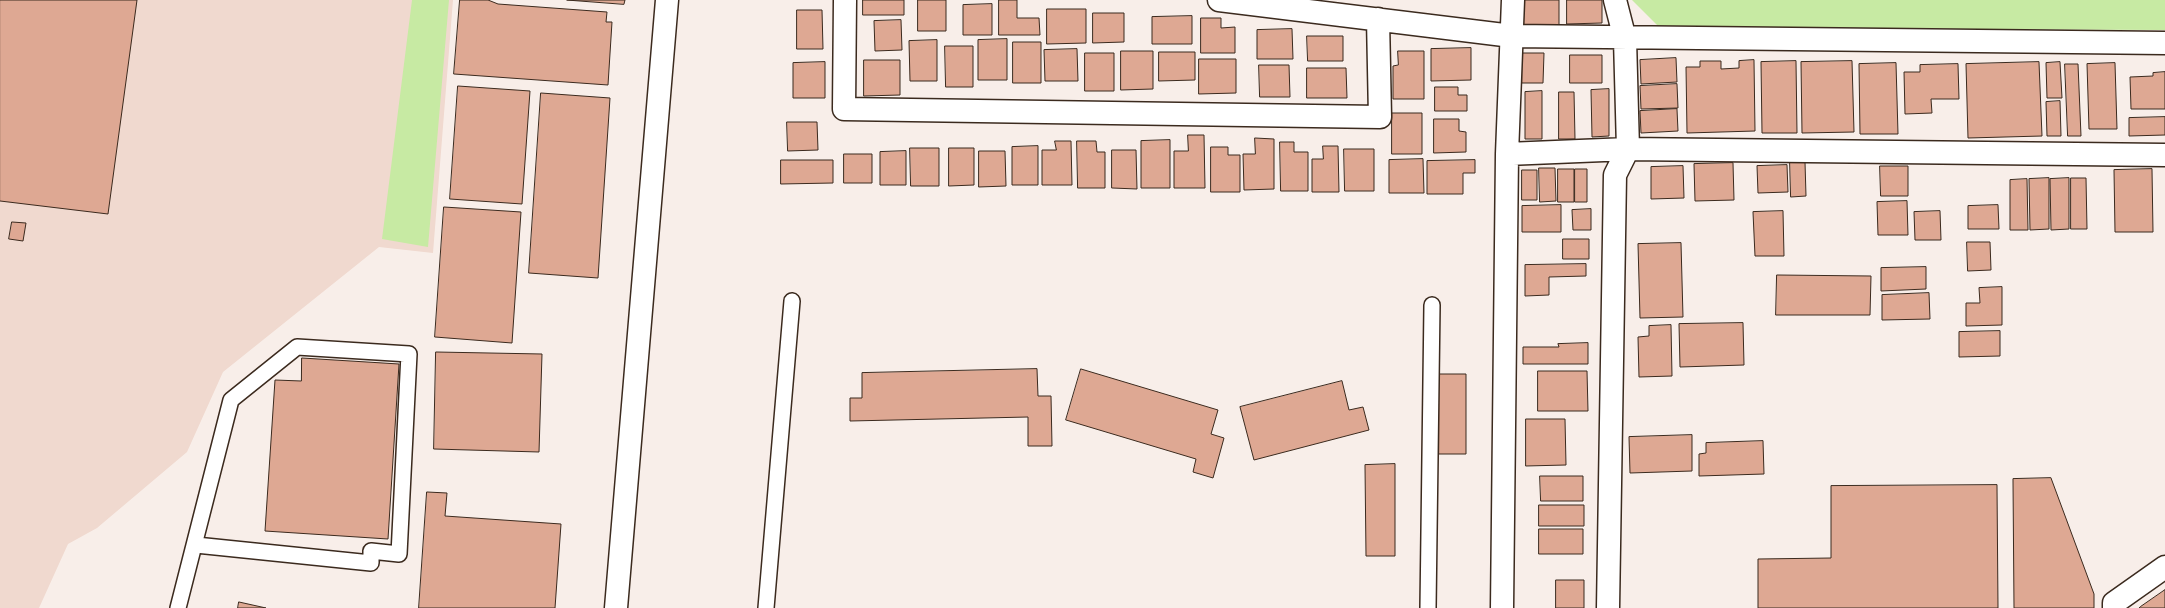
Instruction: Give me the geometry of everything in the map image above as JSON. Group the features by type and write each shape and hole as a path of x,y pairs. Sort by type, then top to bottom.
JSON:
{"street":[{"path":"616,608 667,0"},
{"path":"845,0 844,108 1380,117 1378,19"},
{"path":"1219,0 1342,8 1378,19 1512,36 1625,39 2165,43"},
{"path":"1502,608 1507,154 1513,0"},
{"path":"1608,608 1615,175 1628,149 1625,39 1615,0"},
{"path":"1507,154 1628,149 2165,155"},
{"path":"2114,608 2114,603 2165,567"}],"lane":[{"path":"766,608 792,301"},
{"path":"1428,608 1432,305"},
{"path":"178,608 196,545 231,400 297,347 409,354 399,554 371,551 371,563 196,545"}],"shaded area":[{"path":"0,0 453,0 433,253 379,247 223,372 187,452 97,528 68,544 39,608 0,608"}],"green space":[{"path":"412,0 449,0 428,247 382,239"},
{"path":"1632,0 2165,0 2165,30 1660,28"}],"building":[{"path":"0,0 137,0 108,214 0,201"},
{"path":"460,0 488,0 498,4 607,12 606,22 612,22 608,85 454,74"},
{"path":"567,0 625,0 624,4"},
{"path":"863,0 904,0 904,15 863,15"},
{"path":"918,0 946,0 946,31 918,31"},
{"path":"999,0 1017,0 1017,18 1039,18 1040,35 999,35"},
{"path":"1523,0 1559,0 1559,25 1523,26"},
{"path":"1567,0 1602,0 1602,23 1567,24"},
{"path":"992,4 992,35 963,35 963,5"},
{"path":"1047,9 1086,9 1086,43 1047,44"},
{"path":"797,10 822,10 823,49 797,49"},
{"path":"1093,13 1124,13 1124,42 1093,43"},
{"path":"1192,16 1192,44 1152,44 1152,17"},
{"path":"1201,18 1221,18 1221,28 1235,27 1235,53 1201,53"},
{"path":"901,20 902,50 875,51 874,21"},
{"path":"1292,29 1293,59 1257,59 1257,30"},
{"path":"1307,36 1343,36 1343,61 1308,61"},
{"path":"1007,39 1007,80 978,80 978,40"},
{"path":"937,40 937,81 910,81 909,41"},
{"path":"1013,42 1041,42 1041,83 1013,83"},
{"path":"945,46 973,46 973,87 946,87"},
{"path":"1471,48 1471,80 1431,81 1431,49"},
{"path":"1077,49 1078,81 1045,81 1044,50"},
{"path":"1121,51 1153,51 1153,89 1121,90"},
{"path":"1398,51 1424,51 1424,99 1393,99 1393,66 1398,65"},
{"path":"1159,52 1195,52 1195,80 1159,81"},
{"path":"1085,53 1114,53 1114,91 1085,91"},
{"path":"1522,53 1544,53 1543,83 1522,83"},
{"path":"1570,55 1602,55 1602,83 1570,83"},
{"path":"1676,58 1677,82 1641,84 1640,60"},
{"path":"1199,59 1236,59 1236,93 1199,94"},
{"path":"864,60 900,60 900,95 864,96"},
{"path":"1754,60 1755,131 1687,133 1686,67 1700,67 1700,61 1721,61 1721,69 1739,68 1739,61"},
{"path":"1796,61 1797,133 1762,133 1761,62"},
{"path":"1852,61 1854,132 1802,133 1801,62"},
{"path":"825,62 825,98 793,98 793,63"},
{"path":"2039,62 2042,136 1968,138 1966,64"},
{"path":"2060,62 2062,98 2047,98 2046,63"},
{"path":"1896,63 1898,134 1860,134 1859,64"},
{"path":"2115,63 2117,129 2089,129 2087,64"},
{"path":"1958,64 1959,99 1931,99 1932,113 1905,114 1904,72 1920,72 1920,65"},
{"path":"2065,64 2078,64 2081,136 2068,136"},
{"path":"1259,65 1289,65 1290,97 1260,97"},
{"path":"1307,68 1346,68 1347,98 1307,98"},
{"path":"2165,72 2165,109 2131,109 2130,77 2153,76 2153,73"},
{"path":"1677,84 1678,108 1641,109 1640,86"},
{"path":"458,86 530,91 522,204 450,199"},
{"path":"1435,87 1458,87 1458,95 1467,95 1467,111 1435,111"},
{"path":"1609,89 1609,136 1592,137 1591,90"},
{"path":"1542,91 1542,139 1525,139 1525,92"},
{"path":"1559,92 1574,92 1575,139 1559,139"},
{"path":"541,93 610,98 598,278 529,273"},
{"path":"2060,101 2061,136 2047,136 2046,102"},
{"path":"1677,109 1678,131 1641,133 1640,111"},
{"path":"1392,113 1422,113 1422,154 1392,154"},
{"path":"2165,117 2165,135 2129,136 2129,118"},
{"path":"1434,119 1459,119 1459,131 1466,132 1466,152 1434,153"},
{"path":"787,122 817,122 818,150 788,151"},
{"path":"1188,135 1204,135 1205,188 1174,188 1174,151 1188,151"},
{"path":"1255,138 1274,139 1274,189 1244,190 1243,154 1255,154"},
{"path":"1170,140 1170,188 1141,188 1141,141"},
{"path":"1055,141 1071,141 1072,185 1042,185 1042,150 1056,150"},
{"path":"1077,141 1096,141 1097,152 1105,152 1105,188 1078,188"},
{"path":"1280,142 1294,142 1294,152 1308,152 1308,191 1281,191"},
{"path":"1038,146 1038,185 1012,185 1012,147"},
{"path":"1323,146 1338,146 1339,192 1312,192 1312,159 1323,159"},
{"path":"1211,147 1228,147 1228,155 1240,155 1240,192 1211,192"},
{"path":"910,148 939,148 939,186 911,186"},
{"path":"949,148 974,148 974,185 949,186"},
{"path":"1344,149 1374,149 1374,191 1345,191"},
{"path":"1112,150 1136,150 1137,189 1112,188"},
{"path":"906,151 906,185 880,185 880,152"},
{"path":"979,151 1005,151 1006,186 979,187"},
{"path":"844,154 872,154 872,183 844,183"},
{"path":"1423,159 1424,193 1389,193 1389,160"},
{"path":"781,160 833,160 833,183 781,184"},
{"path":"1475,160 1475,173 1463,173 1463,194 1427,194 1427,161"},
{"path":"1790,162 1805,162 1806,196 1791,197"},
{"path":"1733,163 1734,200 1695,201 1694,164"},
{"path":"1787,165 1788,192 1758,193 1757,166"},
{"path":"1683,166 1684,198 1651,199 1651,167"},
{"path":"1880,166 1908,166 1908,196 1881,196"},
{"path":"1539,168 1555,168 1556,201 1540,202"},
{"path":"1558,169 1574,169 1574,202 1558,202"},
{"path":"1575,169 1587,169 1587,202 1575,202"},
{"path":"2152,169 2153,232 2115,232 2114,170"},
{"path":"1522,170 1537,170 1537,200 1522,200"},
{"path":"2049,178 2049,229 2030,230 2029,179"},
{"path":"2069,178 2069,229 2051,230 2050,179"},
{"path":"2071,178 2086,178 2087,229 2071,229"},
{"path":"2027,179 2028,230 2010,230 2010,180"},
{"path":"1907,201 1908,235 1878,235 1877,202"},
{"path":"1561,205 1561,232 1522,232 1522,206"},
{"path":"1998,205 1999,229 1968,229 1968,206"},
{"path":"444,207 521,212 512,343 435,337"},
{"path":"1591,209 1591,230 1573,230 1572,210"},
{"path":"1783,211 1784,256 1755,256 1753,212"},
{"path":"1940,211 1941,240 1915,240 1914,212"},
{"path":"12,222 26,223 23,241 9,239"},
{"path":"1563,239 1589,239 1589,259 1563,259"},
{"path":"1967,242 1990,242 1991,270 1968,271"},
{"path":"1681,243 1683,317 1640,318 1638,244"},
{"path":"1586,264 1586,276 1549,277 1549,295 1525,296 1525,265"},
{"path":"1926,267 1926,289 1881,291 1881,268"},
{"path":"1777,275 1871,276 1870,315 1776,315"},
{"path":"2002,287 2002,325 1966,326 1966,303 1980,303 1979,288"},
{"path":"1929,293 1930,319 1882,320 1882,295"},
{"path":"1743,323 1744,365 1680,367 1679,324"},
{"path":"1671,325 1672,376 1639,377 1638,337 1649,336 1649,326"},
{"path":"2000,331 2000,356 1959,357 1959,332"},
{"path":"1588,343 1588,364 1523,364 1523,347 1559,347 1558,344"},
{"path":"436,352 542,354 539,452 434,449"},
{"path":"302,358 399,364 388,539 265,531 275,380 301,381"},
{"path":"1037,369 1038,396 1051,396 1052,446 1028,446 1028,417 850,421 850,398 862,398 862,373"},
{"path":"1081,369 1218,410 1211,434 1224,438 1213,478 1193,472 1196,459 1066,420"},
{"path":"1538,371 1587,371 1588,411 1538,411"},
{"path":"1439,374 1466,374 1466,454 1439,454"},
{"path":"1342,381 1349,410 1363,407 1369,430 1254,460 1240,407"},
{"path":"1526,419 1565,419 1566,465 1526,466"},
{"path":"1692,435 1692,471 1630,473 1629,437"},
{"path":"1763,441 1764,474 1699,476 1699,454 1706,453 1706,443"},
{"path":"1395,464 1395,556 1366,556 1365,465"},
{"path":"1540,476 1583,476 1583,501 1541,501"},
{"path":"2051,478 2094,594 2094,608 2014,608 2013,479"},
{"path":"1997,485 1998,608 1758,608 1758,559 1831,558 1831,486"},
{"path":"427,492 447,493 445,516 561,524 555,608 419,608"},
{"path":"1539,505 1584,505 1584,526 1539,526"},
{"path":"1539,529 1583,529 1583,554 1539,554"},
{"path":"1556,580 1584,580 1584,608 1556,608"},
{"path":"2165,590 2165,608 2139,608 2140,607"},
{"path":"239,602 266,608 238,608"}]}
